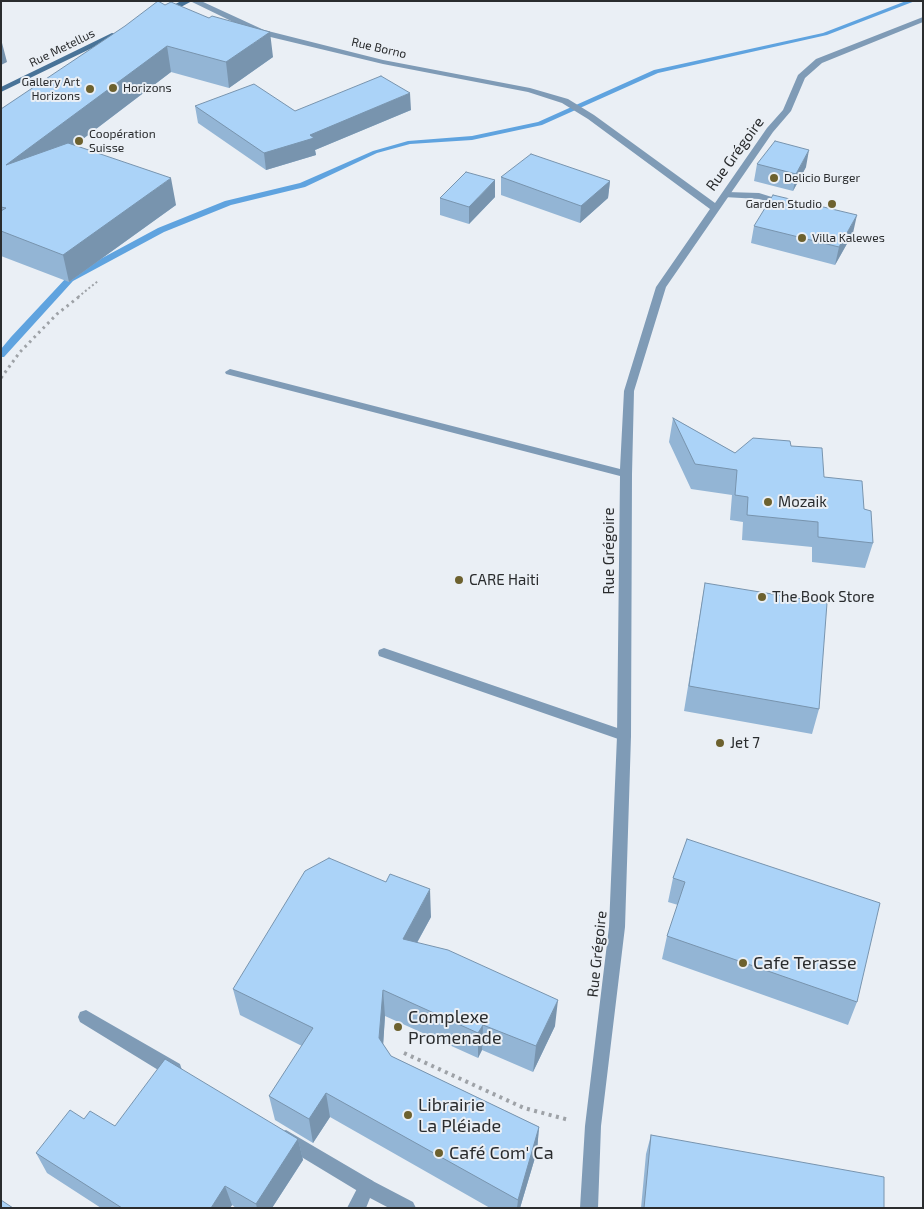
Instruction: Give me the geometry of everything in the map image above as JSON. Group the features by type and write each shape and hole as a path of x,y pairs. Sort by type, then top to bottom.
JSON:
{"street":[{"path":"152,18 188,1"},
{"name":"Rue Borno","path":"194,1 261,32 383,62 530,90 565,101 591,117 715,208"},
{"name":"Rue Grégoire","path":"589,1208 593,1126 617,927 624,736 626,474 629,391 661,287 715,208 727,195 770,130 787,112 801,77 819,61 923,19"},
{"name":"Rue Metellus","path":"1,90 125,31"},
{"path":"727,195 759,196 792,205"},
{"path":"230,372 626,474"},
{"path":"384,653 624,736"},
{"path":"86,1017 188,1079"},
{"path":"274,1130 407,1208"},
{"path":"356,1208 367,1186"}],"path":[{"path":"1,378 20,352 56,314 98,281"},
{"path":"404,1053 524,1108 593,1126"}],"building":[{"path":"158,1 165,5 171,2 209,18 212,16 270,32 226,62 167,46 6,165 68,143 171,178 63,255 1,231 1,211 6,208 1,207 1,109 125,26"},
{"path":"381,76 410,93 310,135 314,138 264,153 195,106 254,84 295,111"},
{"path":"775,141 809,150 796,174 757,164"},
{"path":"531,154 610,181 581,206 501,177"},
{"path":"466,172 495,180 469,207 440,198"},
{"path":"773,195 857,215 839,247 754,226"},
{"path":"673,418 735,453 753,438 790,441 791,446 822,448 824,477 862,481 864,509 871,511 873,543 818,537 818,522 747,515 748,497 735,495 737,470 695,464"},
{"path":"705,583 827,603 819,709 689,686"},
{"path":"687,839 880,903 857,1002 667,936 685,882 673,878"},
{"path":"329,858 386,882 390,874 430,889 403,939 448,950 558,1000 536,1046 483,1025 478,1033 383,990 379,1038 391,1056 539,1127 518,1200 326,1093 309,1119 269,1096 313,1028 233,989 305,871"},
{"path":"165,1059 298,1139 256,1204 225,1186 211,1208 122,1208 36,1153 70,1110 84,1119 90,1111 115,1126"},
{"path":"651,1135 884,1177 884,1208 644,1208"},
{"path":"1,1200 13,1208 1,1208"}],"waterway":[{"path":"1,355 70,279 161,230 228,203 302,185 375,152 410,142 472,138 540,124 656,71 825,34 912,1"}],"place":[{"name":"Horizons","path":"113,88"},
{"name":"Gallery Art Horizons","path":"90,89"},
{"name":"Coopération Suisse","path":"79,141"},
{"name":"Delicio Burger","path":"774,178"},
{"name":"Garden Studio","path":"832,204"},
{"name":"Villa Kalewes","path":"802,238"},
{"name":"Mozaik","path":"768,502"},
{"name":"CARE Haiti","path":"459,580"},
{"name":"The Book Store","path":"762,597"},
{"name":"Jet 7","path":"720,743"},
{"name":"Cafe Terasse","path":"743,963"},
{"name":"Complexe Promenade","path":"398,1027"},
{"name":"Librairie La Pléiade","path":"408,1115"},
{"name":"Café Com' Ca","path":"439,1153"}]}
